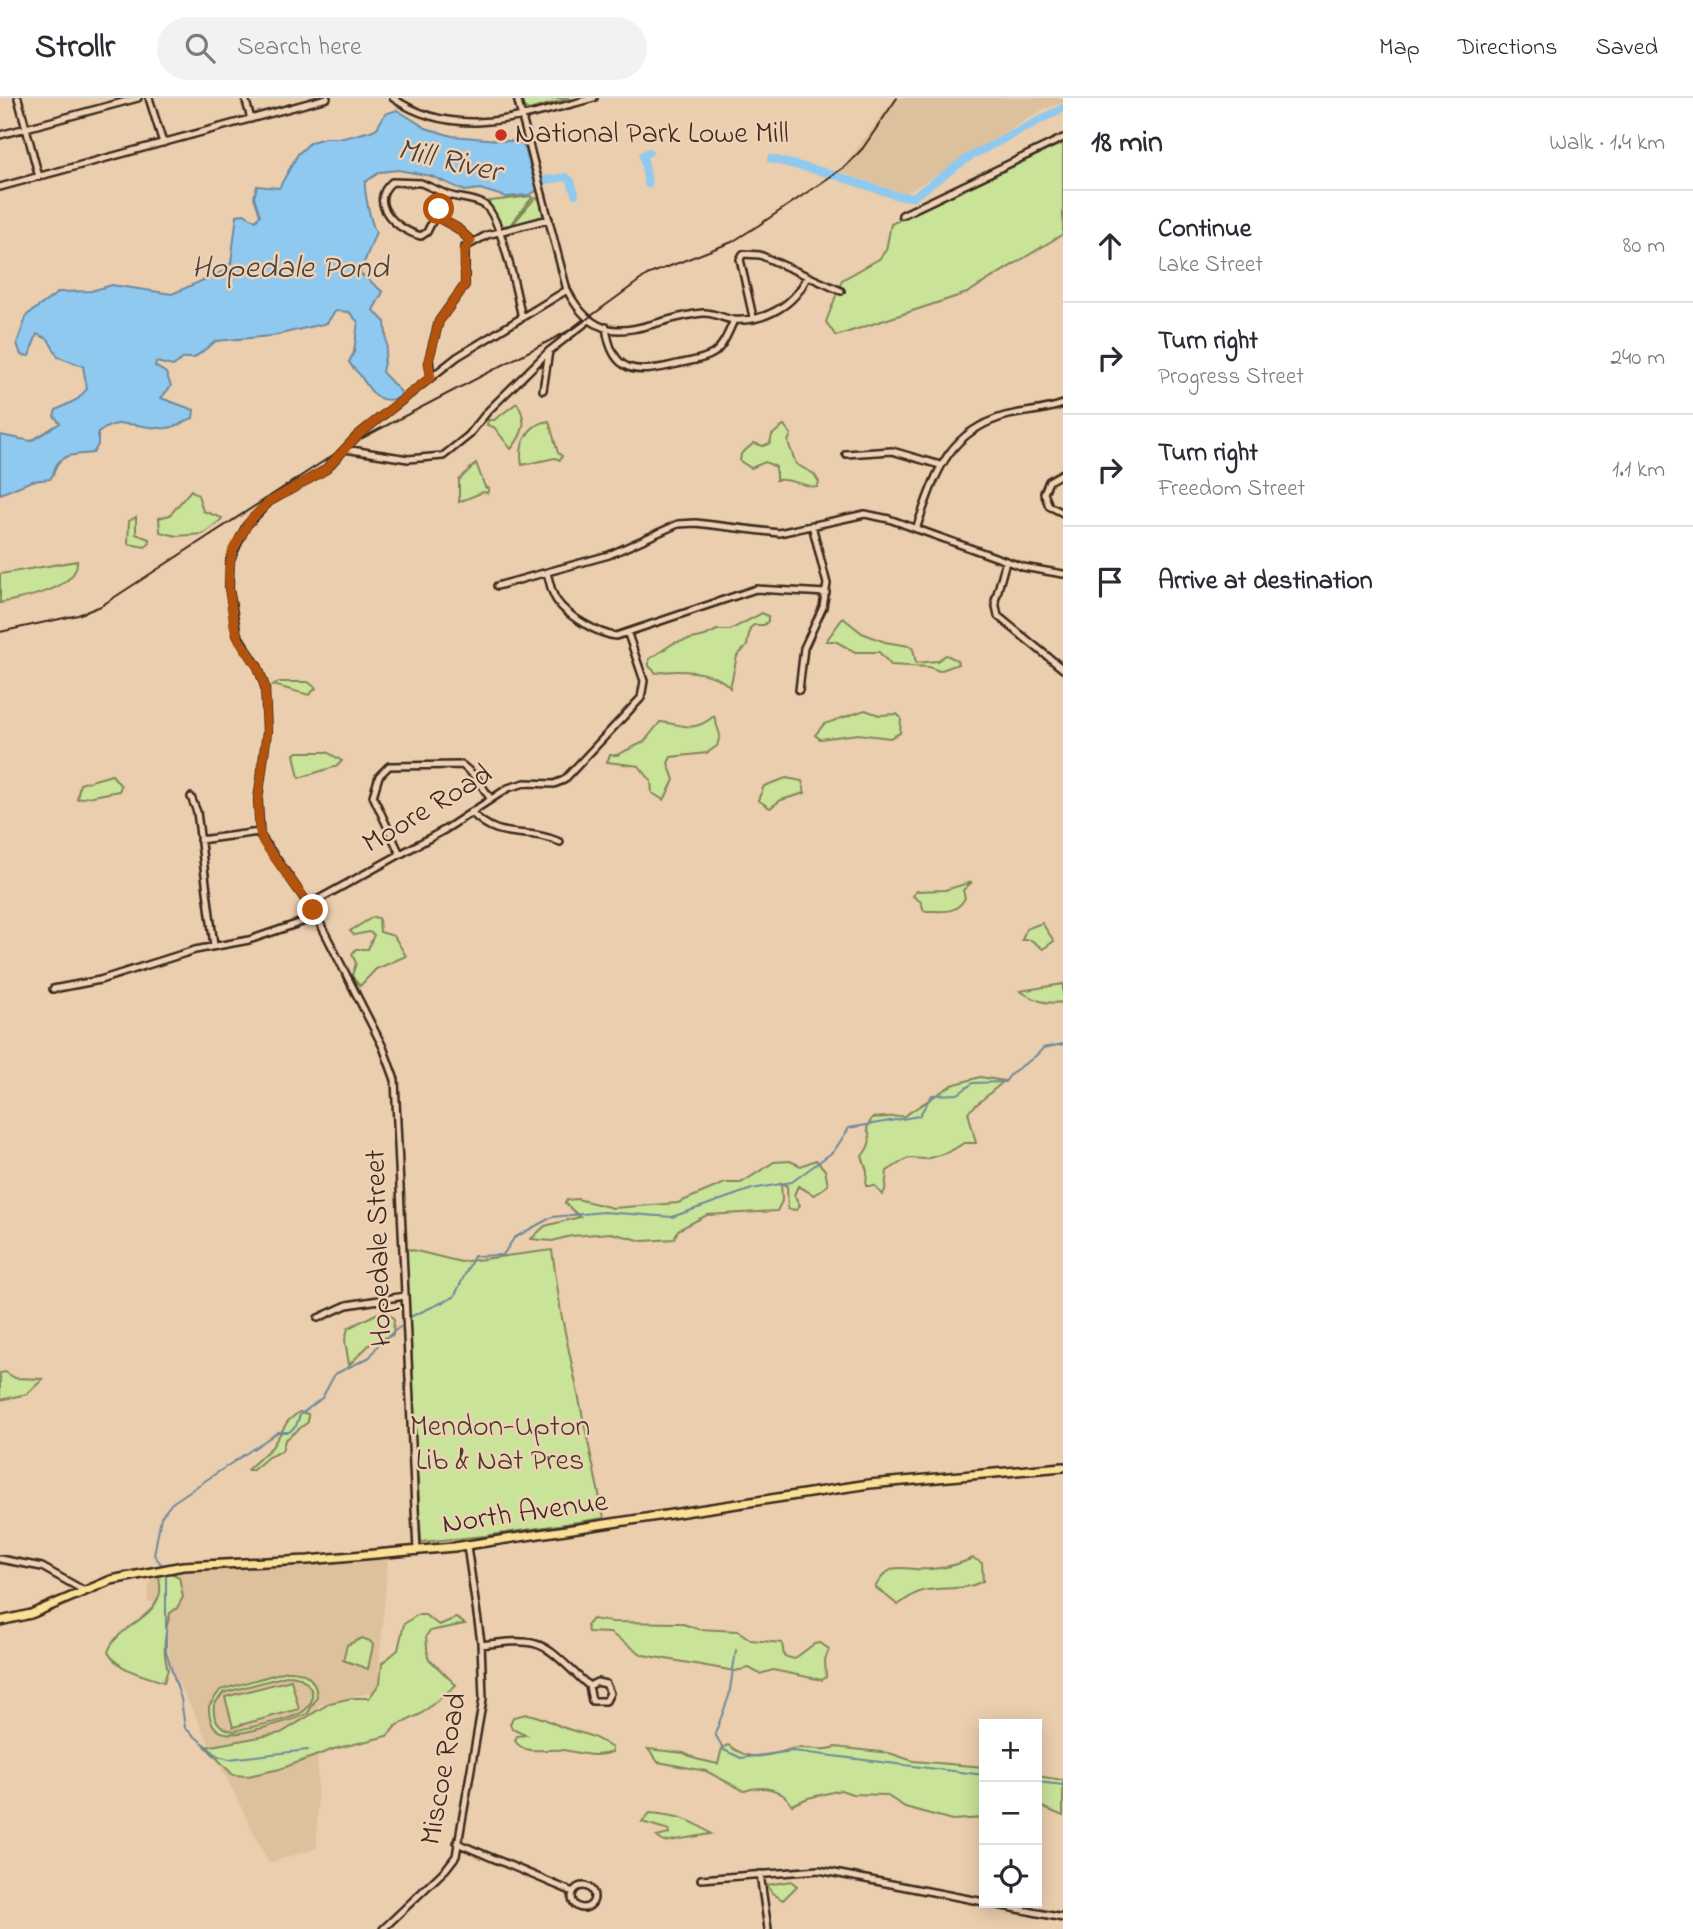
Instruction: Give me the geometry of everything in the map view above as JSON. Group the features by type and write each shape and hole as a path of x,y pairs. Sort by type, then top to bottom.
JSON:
{"main road":[{"name":"North Avenue","path":"0,1622 31,1614 83,1590 118,1579 191,1565 467,1546 869,1484 1063,1467"}],"street":[{"path":"18,98 39,177"},
{"path":"0,135 138,98"},
{"path":"149,98 163,143"},
{"path":"245,98 251,120"},
{"path":"0,187 327,98"},
{"path":"393,98 419,112 441,119 494,123 575,100 594,98"},
{"path":"517,98 567,290 576,307 589,320 606,327 654,326 704,312 734,320 753,317 792,301 807,276"},
{"path":"902,215 1063,138"},
{"path":"446,194 424,236 402,229 386,213 383,198 386,188 392,182 410,181 483,204 493,214 522,317"},
{"path":"435,216 457,228 471,241"},
{"path":"431,377 428,363 439,321 465,285 464,251 471,241 549,219"},
{"path":"753,317 741,269 742,255 760,255 841,291"},
{"path":"200,840 260,832 258,800 267,732 265,687 258,667 237,634 229,588 230,560 236,542 259,510 282,492 325,470 345,449 431,377 567,290"},
{"path":"345,449 408,459 443,456 468,436 488,411 549,351 589,320"},
{"path":"606,327 611,354 622,364 642,372 710,355 720,346 734,320"},
{"path":"542,390 549,351"},
{"path":"916,529 940,465 961,439 988,422 1063,404"},
{"path":"846,454 892,451 940,465"},
{"path":"1063,474 1049,481 1044,494 1049,506 1063,513"},
{"path":"497,586 609,555 678,524 696,523 779,533 865,514 1006,561 1063,574"},
{"path":"799,690 804,648 823,607 826,593 825,567 812,525"},
{"path":"1006,561 995,601 998,615 1063,669"},
{"path":"547,573 553,595 563,608 610,636 628,634 755,589 826,593"},
{"name":"Moore Road","path":"310,904 519,784 554,784 564,780 635,707 643,693 644,681 628,634"},
{"path":"400,854 373,796 379,776 389,766 461,765 476,777 491,798"},
{"path":"191,797 197,812 214,946"},
{"path":"471,812 492,830 540,834 560,842"},
{"name":"Hopedale Street","path":"260,832 263,842 310,904 383,1047 395,1080 417,1551"},
{"path":"53,989 100,980 214,946 249,940 317,917"},
{"path":"318,1318 346,1305 405,1296"},
{"name":"Miscoe Road","path":"383,1929 455,1859 481,1718 481,1645 467,1546"},
{"path":"0,1559 42,1567 83,1590"},
{"path":"481,1645 518,1640 540,1643 589,1686"},
{"path":"597,1682 606,1684 610,1693 606,1701 592,1702 589,1686 597,1682"},
{"path":"457,1843 573,1892"},
{"path":"701,1879 819,1870 979,1901"},
{"path":"760,1874 768,1929"},
{"path":"582,1886 589,1887 594,1896 592,1903 585,1908 578,1907 573,1903 573,1892 582,1886"},
{"path":"1017,1908 1063,1917"}],"shaded area":[{"path":"895,98 1063,98 1063,103 1044,109 905,194 837,171 847,162"},
{"path":"388,1559 377,1691 318,1705 317,1848 269,1863 174,1673 169,1656 166,1605 147,1601 151,1576 204,1568"}],"green space":[{"path":"521,98 570,98 529,110 523,107"},
{"path":"1063,143 1063,234 967,293 836,336 826,322 842,280 879,259 886,250 891,224"},
{"path":"531,196 510,225 503,226 483,202"},
{"path":"535,198 540,199 543,216 512,225"},
{"path":"517,403 523,416 523,427 511,449 494,427 487,425 488,420 494,420"},
{"path":"549,421 558,453 562,456 560,460 555,458 522,465 521,450 526,437 535,426"},
{"path":"784,425 791,434 788,442 796,464 814,474 819,482 817,487 776,480 776,467 765,462 751,468 740,461 741,454 754,443 763,446 770,443 772,435"},
{"path":"476,463 485,487 489,489 487,493 483,492 459,502 459,480"},
{"path":"191,490 198,495 203,511 222,518 221,520 203,534 177,536 160,532 159,518 170,515"},
{"path":"136,517 136,534 149,539 150,543 145,547 128,544 129,521"},
{"path":"77,561 75,571 59,586 0,603 0,574"},
{"path":"762,613 768,616 768,621 764,625 750,628 747,646 737,656 730,688 724,682 706,674 685,671 656,673 649,666 649,659 674,643 705,636 717,630 730,630"},
{"path":"843,618 862,633 885,642 909,646 913,649 916,663 937,661 946,655 957,660 958,664 939,671 929,667 891,665 879,652 855,652 835,641 826,641"},
{"path":"279,682 308,682 316,688 309,695 273,685"},
{"path":"865,710 879,715 897,714 901,718 900,733 890,738 858,734 820,739 815,735 824,724"},
{"path":"714,716 720,735 717,746 707,753 671,757 668,763 674,780 664,800 652,793 651,781 639,766 607,762 610,755 617,755 644,742 660,722 694,726"},
{"path":"327,752 342,761 337,766 299,778 294,754"},
{"path":"112,775 121,786 119,791 77,799 80,784"},
{"path":"786,778 802,781 805,793 781,800 770,808 758,800 764,786"},
{"path":"972,882 963,890 965,898 961,904 952,910 924,911 921,902 913,896 916,891 945,890"},
{"path":"373,917 379,918 380,932 394,936 406,956 376,969 360,986 352,976 356,963 352,954 356,949 368,949 374,935 369,932 354,935 350,931"},
{"path":"1042,923 1054,941 1043,949 1031,940 1022,940 1026,929"},
{"path":"1063,984 1063,1002 1040,1001 1020,991"},
{"path":"980,1077 1004,1081 968,1112 976,1143 964,1143 949,1152 926,1159 908,1158 887,1171 882,1195 875,1186 866,1186 867,1171 862,1156 869,1142 867,1128 872,1118 904,1116 952,1085"},
{"path":"816,1160 825,1170 828,1185 814,1195 798,1186 794,1195 800,1205 797,1210 788,1209 787,1186 781,1183 782,1201 777,1211 707,1215 678,1230 674,1239 643,1241 611,1233 571,1236 552,1241 531,1239 545,1226 580,1217 565,1203 567,1200 577,1199 613,1208 678,1203 725,1183 741,1183 774,1162 790,1161 801,1166"},
{"name":"Mendon-Upton Lib & Nat Pres","path":"404,1248 461,1262 552,1250 561,1313 604,1518 485,1536 421,1542"},
{"path":"384,1310 394,1319 393,1335 371,1343 349,1365 345,1340 348,1328"},
{"path":"5,1372 15,1378 43,1379 27,1394 0,1400 0,1373"},
{"path":"299,1412 308,1414 308,1422 285,1440 282,1451 268,1457 253,1470 247,1470 272,1447 288,1421"},
{"path":"973,1558 982,1563 983,1581 975,1584 922,1591 898,1605 875,1587 887,1572 893,1569 936,1568"},
{"path":"169,1572 179,1577 183,1597 177,1608 170,1613 168,1620 165,1649 168,1669 164,1682 125,1668 108,1652 118,1636 155,1605 160,1591 159,1574"},
{"path":"417,1615 425,1615 439,1625 456,1618 465,1624 430,1631 426,1636 428,1658 456,1685 421,1714 396,1726 387,1736 334,1749 280,1769 248,1776 233,1775 206,1747 281,1733 330,1703 352,1698 369,1698 380,1683 382,1663 398,1650 404,1624"},
{"path":"592,1619 680,1623 698,1629 738,1631 751,1640 782,1643 784,1656 794,1659 814,1644 820,1643 829,1649 825,1660 826,1677 822,1680 773,1670 760,1674 749,1668 735,1671 643,1655 610,1633 588,1632 587,1625"},
{"path":"362,1638 373,1645 368,1669 343,1660 347,1645"},
{"path":"293,1671 304,1674 312,1681 317,1697 308,1713 299,1717 251,1731 230,1734 215,1727 210,1719 209,1706 220,1690","holes":["290,1675 307,1683 312,1693 310,1705 299,1714 234,1731 221,1726 216,1719 214,1705 223,1693"]},
{"path":"291,1680 299,1709 233,1727 225,1697"},
{"path":"527,1714 596,1738 612,1748 612,1752 593,1755 519,1746 515,1741 517,1736 526,1735 512,1729 510,1724 513,1717"},
{"path":"728,1745 743,1754 765,1756 797,1748 835,1747 889,1753 913,1761 979,1767 979,1818 952,1820 905,1807 886,1795 852,1794 841,1790 792,1805 783,1795 771,1789 744,1791 706,1771 658,1762 648,1749 684,1753 718,1764 722,1748"},
{"path":"1042,1777 1063,1780 1063,1816 1042,1807"},
{"path":"650,1813 683,1819 711,1834 664,1842 657,1837 669,1834 669,1830 642,1822"},
{"path":"791,1881 797,1886 783,1900 772,1893 767,1885"}],"water":[{"name":"Hopedale Pond","path":"397,110 426,128 452,136 520,142 525,148 532,173 540,173 543,187 529,195 506,197 480,189 465,191 431,176 398,170 380,172 365,182 368,208 376,232 360,273 383,292 373,310 385,322 387,347 382,372 401,392 400,398 385,400 375,395 351,366 349,362 354,352 358,322 349,312 335,311 327,323 272,336 216,341 194,358 184,358 173,366 156,362 155,366 166,373 171,386 161,398 194,410 193,418 167,428 131,424 107,427 98,433 98,445 93,453 66,457 55,467 50,479 32,481 0,494 0,435 31,441 60,423 54,416 56,410 78,399 87,389 83,366 58,357 48,339 37,334 29,356 21,355 17,343 27,315 59,292 91,291 112,285 172,294 224,271 231,263 237,215 244,214 256,221 260,215 254,197 257,186 279,188 298,154 311,142 371,131 377,128 385,114"}],"waterway":[{"name":"Mill River","path":"771,159 828,173 898,196 913,197 971,156 1063,108"},
{"name":"Mill River","path":"648,184 643,155 649,152"},
{"name":"Mill River","path":"531,182 566,177 571,181 575,194"},
{"path":"410,1317 454,1297 474,1256 503,1255 514,1238 552,1217 603,1212 672,1217 752,1189 792,1182 834,1151 849,1128 919,1116 932,1095 958,1094 973,1083 1005,1082 1043,1048 1063,1044"},
{"path":"162,1565 154,1555 161,1517 172,1503 278,1432 289,1432 296,1426 300,1415 322,1398 335,1374 370,1357 380,1342 400,1327"},
{"path":"166,1574 166,1652 181,1699 185,1728 218,1756 229,1759 308,1750"},
{"path":"736,1650 729,1696 715,1734 724,1750 741,1758 793,1751 979,1774"},
{"path":"1042,1783 1063,1785"}],"railway":[{"path":"0,632 78,615 101,606 347,446 576,327 647,275 732,242 846,166 863,148 897,98"}],"place":[{"name":"National Park Lowe Mill","path":"501,135"}],"route":[{"path":"313,910 278,858 263,842 260,832 258,800 267,732 265,687 258,667 242,646 234,625 229,568 236,542 259,510 282,492 325,470 358,435 431,377 428,363 439,321 465,285 463,255 465,247 471,241 457,228 435,216 439,209"}]}
